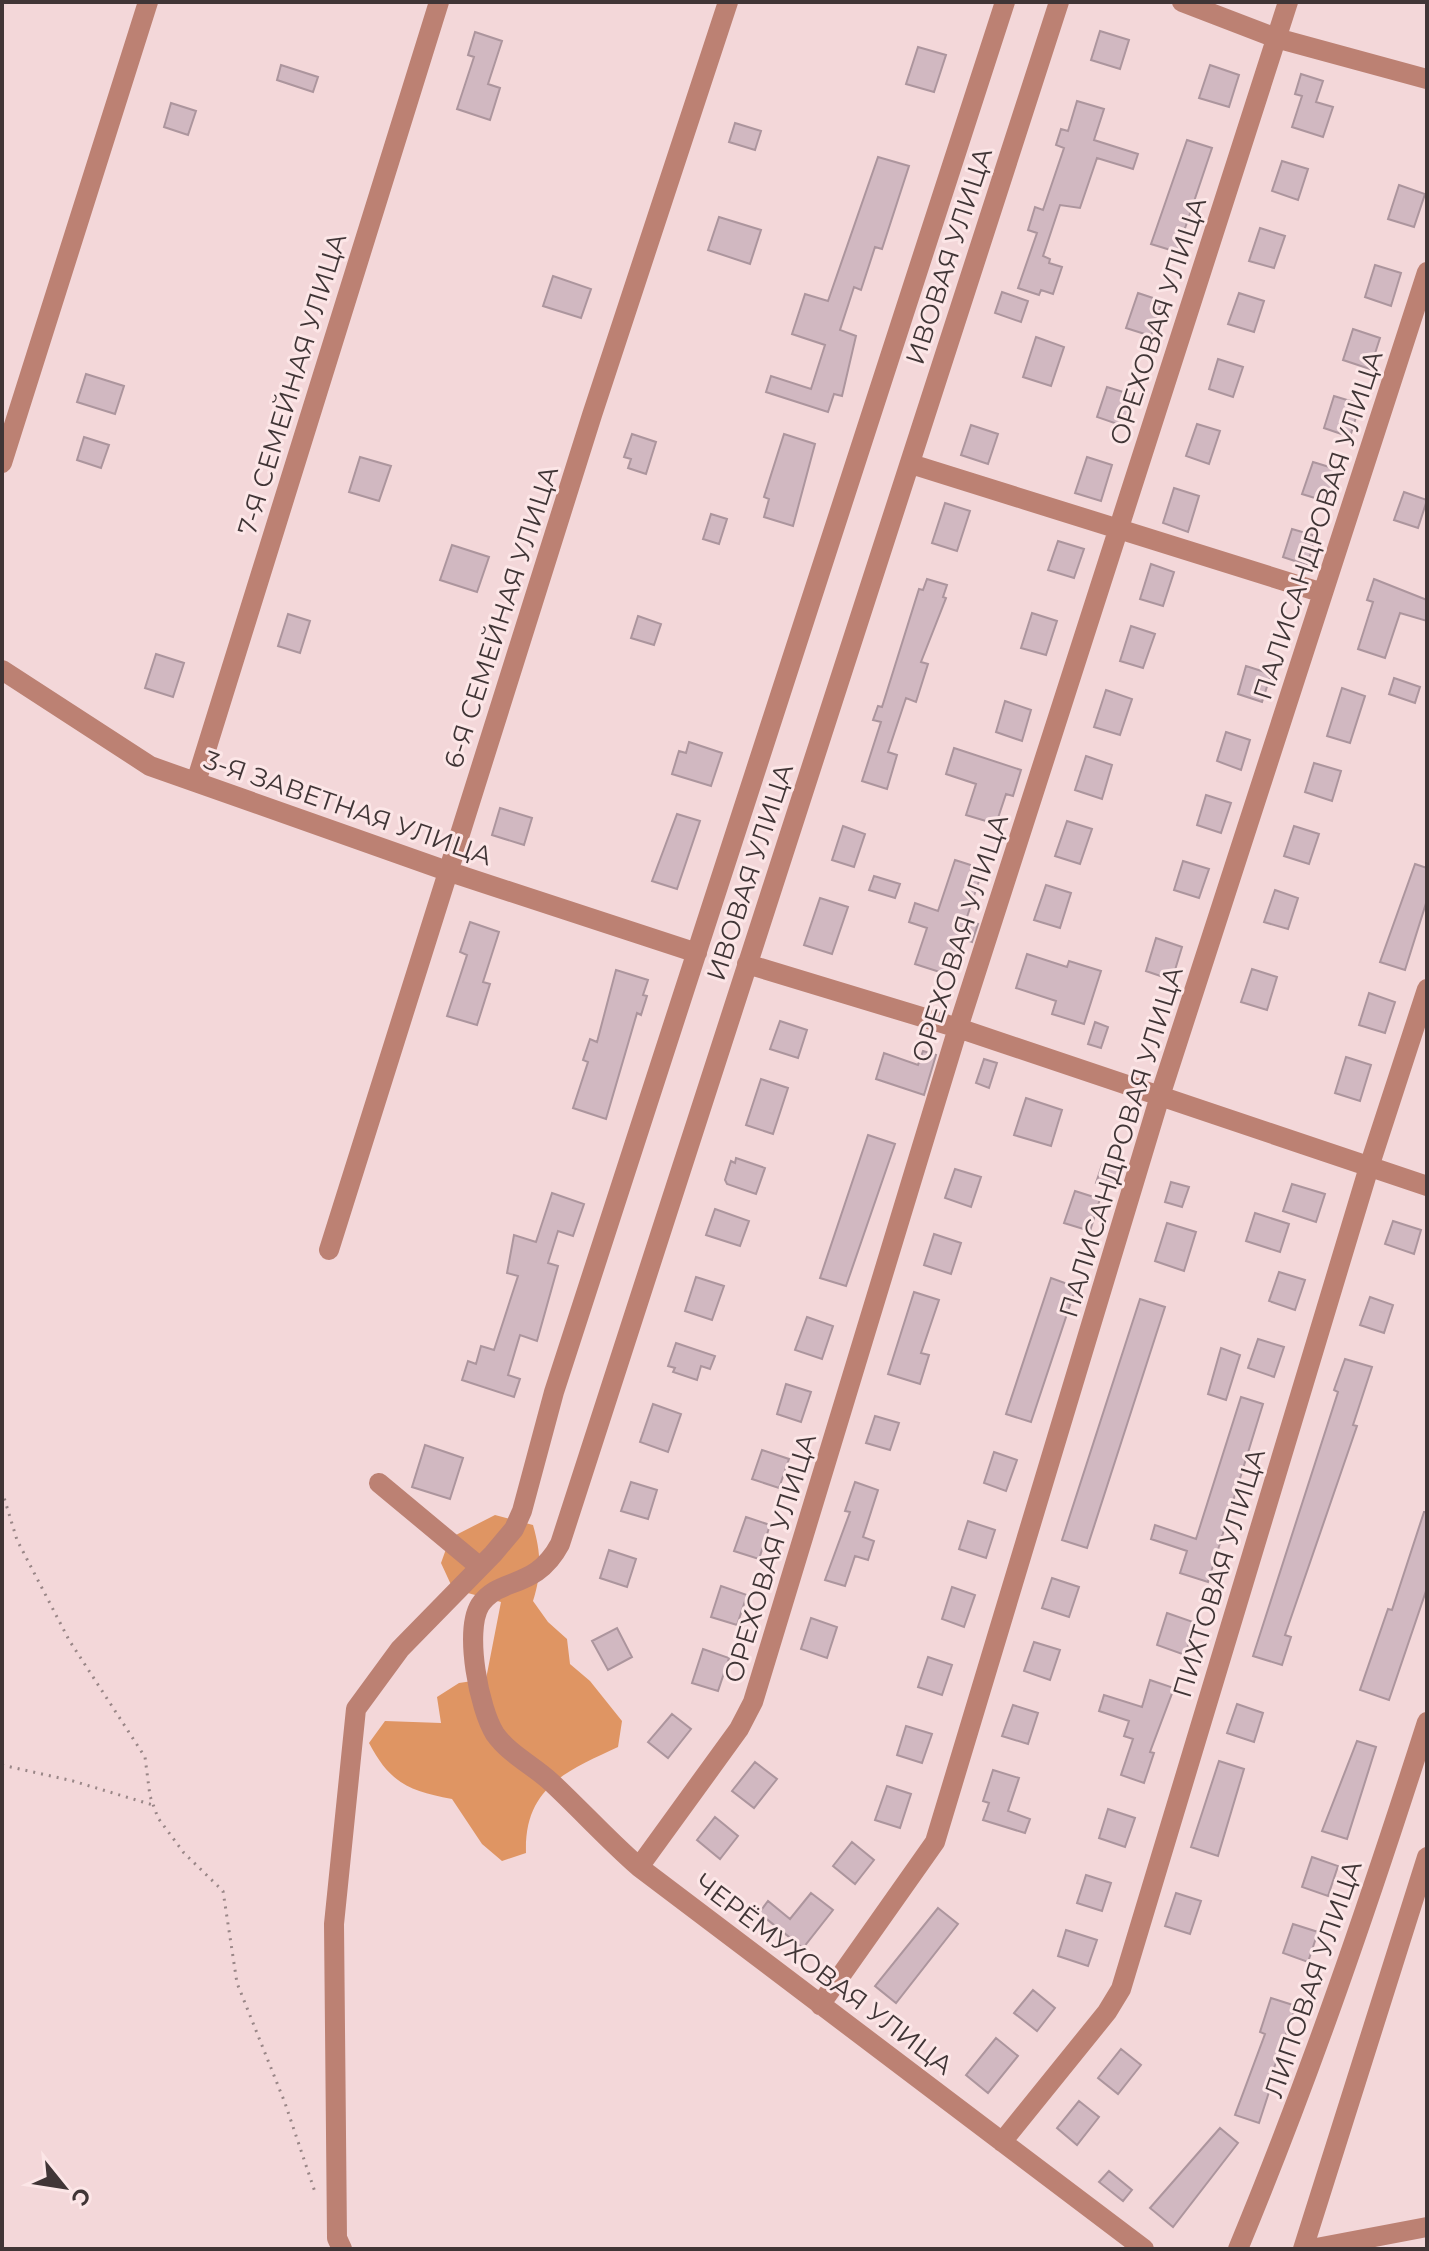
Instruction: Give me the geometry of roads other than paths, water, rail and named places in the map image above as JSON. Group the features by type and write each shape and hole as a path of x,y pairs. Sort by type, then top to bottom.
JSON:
{"street":[{"path":"2,463 148,2"},
{"name":"7-Я СЕМЕЙНАЯ УЛИЦА","path":"196,782 439,2"},
{"name":"6-Я СЕМЕЙНАЯ УЛИЦА","path":"329,1250 447,871 728,2"},
{"name":"ИВОВАЯ УЛИЦА","path":"342,2249 337,2238 334,1924 350,1738 356,1709 400,1649 514,1529 522,1511 554,1392 1005,2"},
{"name":"ИВОВАЯ УЛИЦА","path":"489,1723 471,1637 473,1621 482,1603 495,1591 534,1576 549,1564 560,1544 1059,2"},
{"path":"1182,2 1276,38 1427,79"},
{"name":"ОРЕХОВАЯ УЛИЦА","path":"639,1867 739,1729 753,1702 958,1028 1288,2"},
{"name":"ПАЛИСАНДРОВАЯ УЛИЦА","path":"820,2005 935,1842 1160,1096 1427,272"},
{"path":"911,464 1323,593"},
{"name":"3-Я ЗАВЕТНАЯ УЛИЦА","path":"2,670 150,766 447,871 697,953"},
{"path":"747,964 958,1028 1427,1186"},
{"name":"ПИХТОВАЯ УЛИЦА","path":"1002,2142 1107,2012 1121,1989 1369,1167 1427,989"},
{"path":"379,1483 480,1567"},
{"name":"ЛИПОВАЯ УЛИЦА","path":"1238,2249 1286,2134 1358,1935 1427,1722"},
{"name":"ЧЕРЁМУХОВАЯ УЛИЦА","path":"489,1723 509,1749 551,1782 590,1824 639,1867 1144,2249"},
{"path":"1303,2249 1427,1857"},
{"path":"1311,2249 1427,2227"}]}
